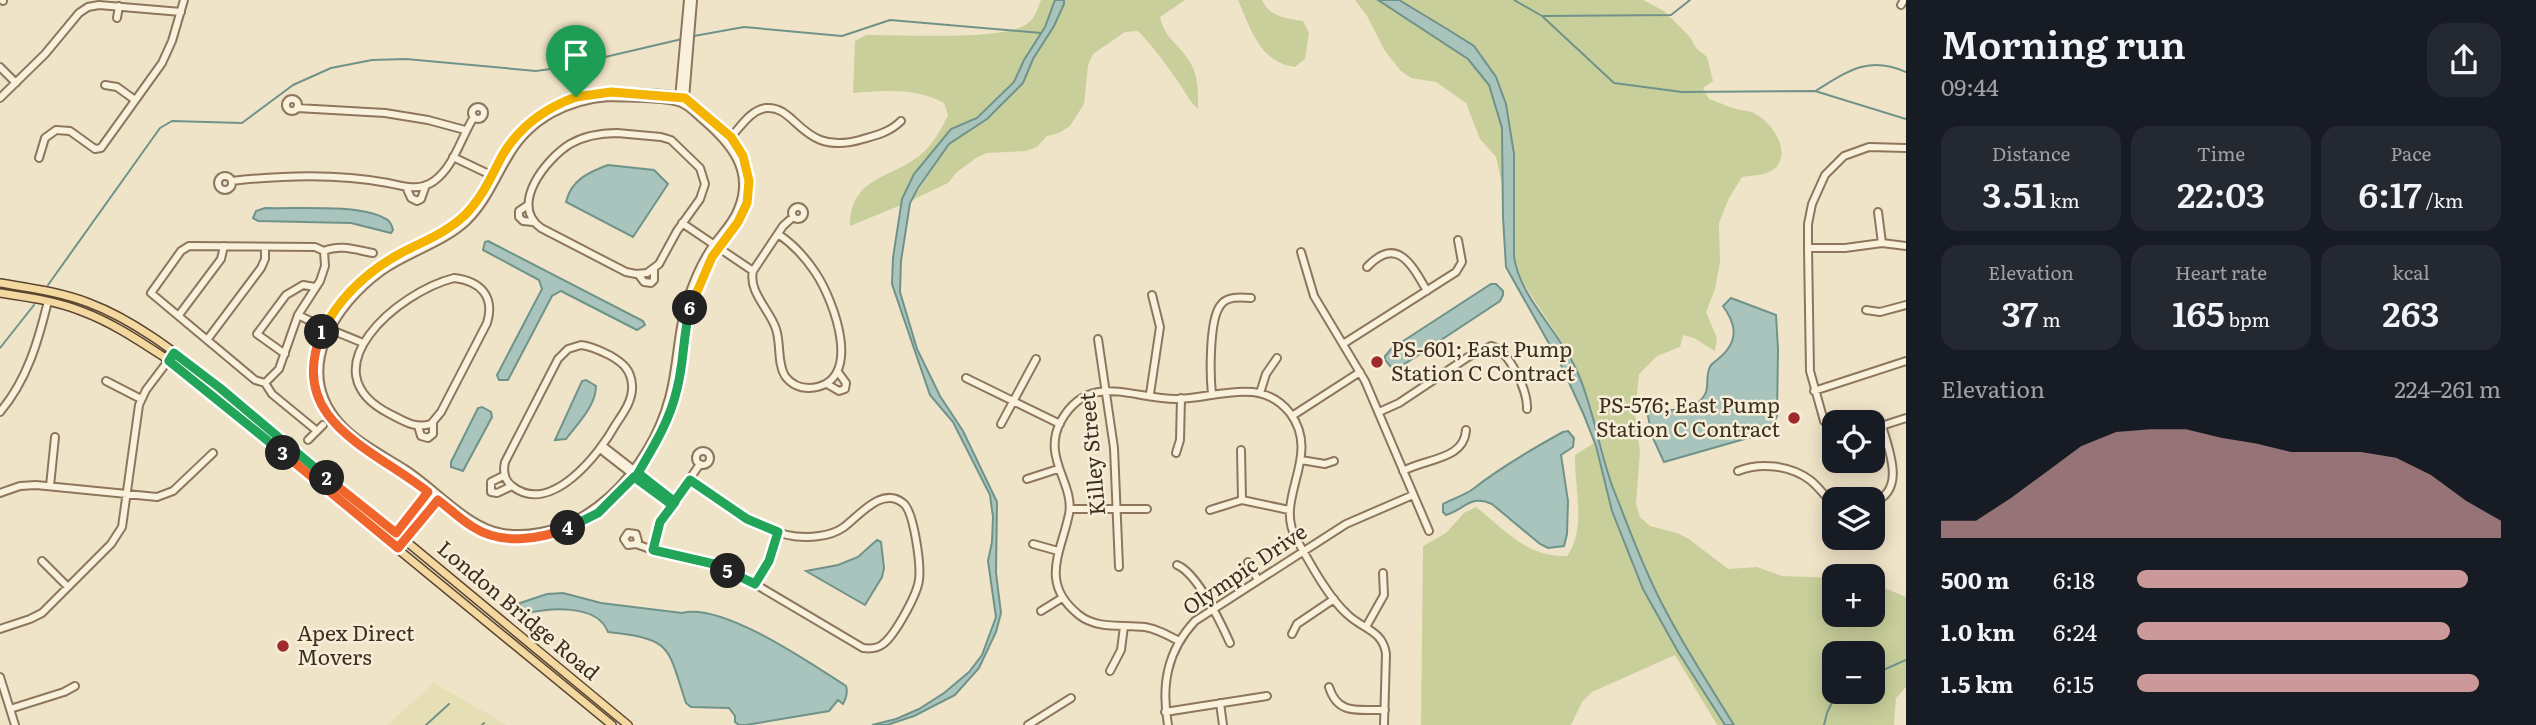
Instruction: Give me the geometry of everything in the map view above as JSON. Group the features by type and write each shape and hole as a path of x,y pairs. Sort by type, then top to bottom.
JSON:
{"main road":[{"name":"London Bridge Road","path":"0,283 54,293 96,306 174,353 628,725"},
{"name":"London Bridge Road","path":"0,293 48,301 79,310 105,322 169,361 612,725"}],"street":[{"path":"39,158 42,144 52,131 65,130 97,150 101,148 162,63 172,41 184,0"},
{"path":"682,100 690,0"},
{"path":"0,98 83,10 99,5 181,12"},
{"path":"117,18 119,6"},
{"path":"0,67 16,83"},
{"path":"105,85 117,86 135,100"},
{"path":"611,92 682,100 729,139 746,164 749,190 741,216 716,246 690,307 679,380 669,416 655,446 614,499 589,518 560,531 525,538 499,537 480,531 430,490 351,440 330,418 320,398 315,377 316,353 339,305 368,275 400,254 442,233 462,218 495,177 505,152 523,130 543,113 564,101 585,94 611,92"},
{"path":"297,108 385,113 465,130"},
{"path":"729,139 752,115 768,108 783,112 811,136 832,144 847,144 883,134 901,121"},
{"path":"232,181 319,176 362,179 406,187 426,186 440,177 474,117"},
{"path":"528,205 519,211 519,217 523,221 534,222 614,265 638,274 647,273 654,268 703,194 705,178 696,163 671,140 661,136 610,133 578,140 545,166 530,194 528,205 534,222"},
{"path":"1822,416 1810,371 1808,224 1812,204 1819,184 1830,168 1844,156 1861,148 1906,148"},
{"path":"453,157 495,177"},
{"path":"406,187 411,198 417,201 421,199 426,186"},
{"path":"1878,212 1882,243"},
{"path":"793,217 778,234 754,271 752,281 755,292 770,313 778,335 784,375 793,384 803,387 827,384 839,391 845,389 846,383 838,372"},
{"path":"682,223 754,271"},
{"path":"778,234 803,256 828,296 839,336 841,360 838,372 827,384"},
{"path":"1343,344 1459,269 1462,258 1458,240"},
{"path":"1808,248 1845,248 1882,243 1906,246"},
{"path":"317,431 272,394 265,383 255,380 151,293 181,251 188,246 314,247 324,251 332,247 373,253"},
{"path":"179,315 220,260 224,246"},
{"path":"207,340 261,268 265,259 265,247"},
{"path":"265,383 279,369 298,315 324,274 324,251"},
{"path":"1301,252 1314,296 1360,372 1429,531"},
{"path":"1367,267 1375,260 1390,254 1403,256 1409,261 1427,291"},
{"path":"638,274 644,282 651,283 654,280 654,268"},
{"path":"464,279 473,283 486,295 491,310 487,323 441,412 433,422 418,426 372,405 365,396 357,370 363,343 381,320 402,302 444,281 464,279"},
{"path":"251,342 286,295 303,285 315,287"},
{"path":"1150,394 1160,327 1152,295"},
{"path":"1212,394 1210,359 1217,310 1222,303 1232,298 1251,298"},
{"path":"0,412 16,392 28,369 48,301"},
{"path":"1866,310 1880,312 1906,305"},
{"path":"298,315 363,343"},
{"path":"257,334 285,354"},
{"name":"Killey Street","path":"1098,339 1114,448 1119,567"},
{"path":"575,346 594,347 622,362 631,377 632,391 629,402 601,447 583,468 555,489 533,493 512,486 505,475 505,461 558,359 561,354 575,346"},
{"path":"1379,412 1399,403 1477,352 1491,346 1499,348 1505,354 1525,393 1527,409"},
{"path":"0,629 36,617 115,539 124,522 141,399 174,353"},
{"path":"1260,393 1266,374 1278,358"},
{"path":"1001,424 1036,359"},
{"path":"1814,391 1906,361"},
{"path":"1292,416 1360,372"},
{"path":"966,378 1060,424"},
{"path":"106,381 141,399"},
{"path":"1179,641 1156,630 1091,622 1078,615 1062,598 1055,575 1058,551 1070,509 1058,469 1055,440 1060,424 1082,398 1118,390 1181,398 1236,391 1260,393 1279,402 1292,416 1301,436 1301,460 1289,510 1293,532 1334,599 1351,618 1377,634 1384,643 1384,725"},
{"path":"1176,453 1180,440 1181,398"},
{"path":"1810,408 1818,405"},
{"path":"1885,425 1906,418"},
{"path":"418,426 421,436 428,438 433,434 433,422"},
{"path":"308,440 323,425"},
{"path":"1403,471 1456,451 1464,441 1466,430"},
{"path":"1885,436 1895,478 1889,494 1885,496"},
{"path":"50,486 55,438"},
{"path":"601,447 673,504"},
{"path":"1241,450 1242,500"},
{"path":"0,493 19,486 50,486 157,497 173,491 213,453"},
{"path":"1301,460 1319,463 1334,461"},
{"path":"653,550 660,522 700,464"},
{"path":"1738,471 1766,466 1795,472 1810,480 1822,492"},
{"path":"1027,479 1058,469"},
{"path":"505,475 491,482 491,492 497,493 512,486"},
{"path":"636,544 714,564 755,584 859,646 868,649 886,643 914,596 919,582 910,513 905,504 897,499 887,498 861,511 847,525 828,534 806,537 778,532 747,519 690,480"},
{"path":"389,541 430,490"},
{"name":"Olympic Drive","path":"1167,725 1166,675 1179,641 1195,621 1346,524 1413,495"},
{"path":"398,548 440,498"},
{"path":"1210,510 1242,500 1289,510"},
{"path":"1070,509 1147,509"},
{"path":"755,584 769,561 778,532"},
{"path":"1033,544 1058,551"},
{"path":"42,561 68,587"},
{"path":"1248,562 1258,580"},
{"path":"1177,565 1188,571 1230,643"},
{"path":"1366,626 1384,595 1383,573"},
{"path":"1041,611 1062,598"},
{"path":"1292,634 1297,624 1334,599"},
{"path":"1110,671 1121,650 1125,626"},
{"path":"0,677 15,725"},
{"path":"10,709 75,686"},
{"path":"1329,687 1336,703 1343,708 1385,710"},
{"path":"1166,712 1267,696"},
{"path":"1028,725 1071,698"},
{"path":"1220,703 1223,725"}],"shaded area":[{"path":"434,683 497,719 506,725 387,725"}],"green space":[{"path":"1041,0 1055,0 1045,27 1014,82 977,118 951,129 914,174 901,205 850,226 852,210 864,189 924,152 948,115 944,103 912,92 853,93 855,41 866,35 951,36 998,33 1028,23"},
{"path":"1064,0 1185,0 1160,17 1165,30 1192,65 1197,83 1198,109 1144,37 1138,31 1125,32 1093,54 1088,65 1084,104 1070,126 1047,136 1037,147 1026,151 987,153 976,158 956,173 948,183 912,200 949,144 987,119 1023,83 1033,59 1054,26"},
{"path":"1238,0 1262,0 1274,13 1284,18 1303,21 1309,33 1305,59 1295,67 1273,59 1265,52"},
{"path":"1355,0 1378,0 1468,59 1484,76 1502,128 1502,184 1496,157 1480,139 1466,103 1436,82 1411,78 1401,71 1385,51 1367,16"},
{"path":"1399,0 1643,0 1664,11 1707,57 1713,81 1703,88 1709,99 1758,115 1776,134 1781,150 1778,165 1766,173 1742,177 1729,198 1719,223 1720,262 1715,289 1706,312 1717,338 1715,351 1694,338 1683,335 1680,347 1657,356 1639,374 1635,414 1640,452 1636,504 1640,517 1650,526 1689,539 1728,569 1757,567 1782,576 1822,578 1822,627 1885,627 1885,588 1906,597 1906,687 1896,698 1894,725 1734,725 1668,616 1646,571 1612,484 1591,407 1577,372 1567,350 1516,272 1506,104 1474,46"},
{"path":"1594,443 1612,511 1643,589 1677,650 1725,725 1717,725 1675,655 1592,692 1582,702 1571,725 1421,725 1423,546 1446,533 1464,513 1476,507 1529,547 1540,552 1567,556 1577,533 1578,521 1575,455"}],"water":[{"path":"1055,0 1064,0 1064,4 1033,59 1023,83 987,119 949,144 918,188 910,203 901,261 900,292 917,349 940,396 963,431 997,502 996,573 1001,613 996,632 979,668 955,695 914,716 887,725 872,725 919,709 969,672 982,655 996,617 988,561 993,517 990,495 953,422 930,395 892,284 902,199 914,174 951,129 977,118 1014,82 1045,27"},
{"path":"1378,0 1399,0 1474,46 1496,77 1506,104 1514,154 1514,256 1517,271 1577,371 1613,488 1653,584 1684,643 1734,725 1725,725 1677,650 1643,589 1612,511 1596,446 1583,413 1561,365 1506,267 1502,128 1489,85 1468,59"},
{"path":"608,165 654,170 668,184 633,237 566,202 576,182"},
{"path":"265,208 358,211 386,219 393,230 391,233 351,223 258,221 253,218 256,211"},
{"path":"488,241 643,321 645,325 637,330 561,291 552,296 508,380 499,380 497,375 542,289 539,280 483,250 485,242"},
{"path":"1491,284 1496,284 1503,291 1500,301 1400,367 1391,367 1385,360 1391,349"},
{"path":"1731,298 1776,315 1777,416 1772,427 1762,434 1664,462 1652,436 1647,411 1680,409 1702,399 1707,389 1709,368 1725,352 1733,339 1732,322 1723,306"},
{"path":"586,380 596,386 593,401 566,439 555,440 582,381"},
{"path":"482,407 491,412 492,417 463,471 451,467 478,408"},
{"path":"1568,431 1574,438 1573,447 1561,455 1568,501 1564,546 1548,548 1540,544 1485,501 1473,502 1446,515 1443,512 1443,504 1470,491 1517,459"},
{"path":"877,540 881,542 884,568 882,577 865,605 806,571 838,565 858,557"},
{"path":"563,593 601,603 682,613 699,612 742,625 789,650 846,686 845,700 843,704 838,700 829,711 746,725 735,722 735,716 729,708 691,707 686,703 670,657 656,643 645,638 608,632 594,616 583,612 558,609 524,614 520,610 520,603 547,594"}],"waterway":[{"path":"1514,0 1542,16 1614,83 1682,92 1815,91 1906,119"},
{"path":"1543,16 1671,15 1690,0"},
{"path":"694,36 744,27 842,36 890,20 1041,33"},
{"path":"48,285 160,128 172,121 242,123 293,85 331,68 372,60 406,59 536,71 682,39"},
{"path":"1817,90 1849,71 1870,65 1893,67 1906,72"},
{"path":"0,348 34,305"},
{"path":"1885,669 1906,660"},
{"path":"426,725 449,704"},
{"path":"1824,725 1831,704"}],"place":[{"name":"PS-601; East Pump Station C Contract","path":"1377,362"},
{"name":"PS-576; East Pump Station C Contract","path":"1794,418"},
{"name":"Apex Direct Movers","path":"283,646"}],"route":[{"path":"576,97 553,106 531,121 505,152 485,190 462,218 434,238 390,259 368,275 339,305 319,339 315,377 320,398 330,418 351,440 428,492 396,533 194,367 174,353 169,361 398,548 438,500 480,531 508,539 525,538 572,527 598,513 634,477 672,505 675,502 690,480 747,519 778,532 769,561 755,584 714,564 653,550 660,522 675,502 638,473 655,446 671,409 679,380 687,320 698,285 712,257 738,222 747,203 749,181 746,164 731,137 685,98 611,92 576,97"}]}
